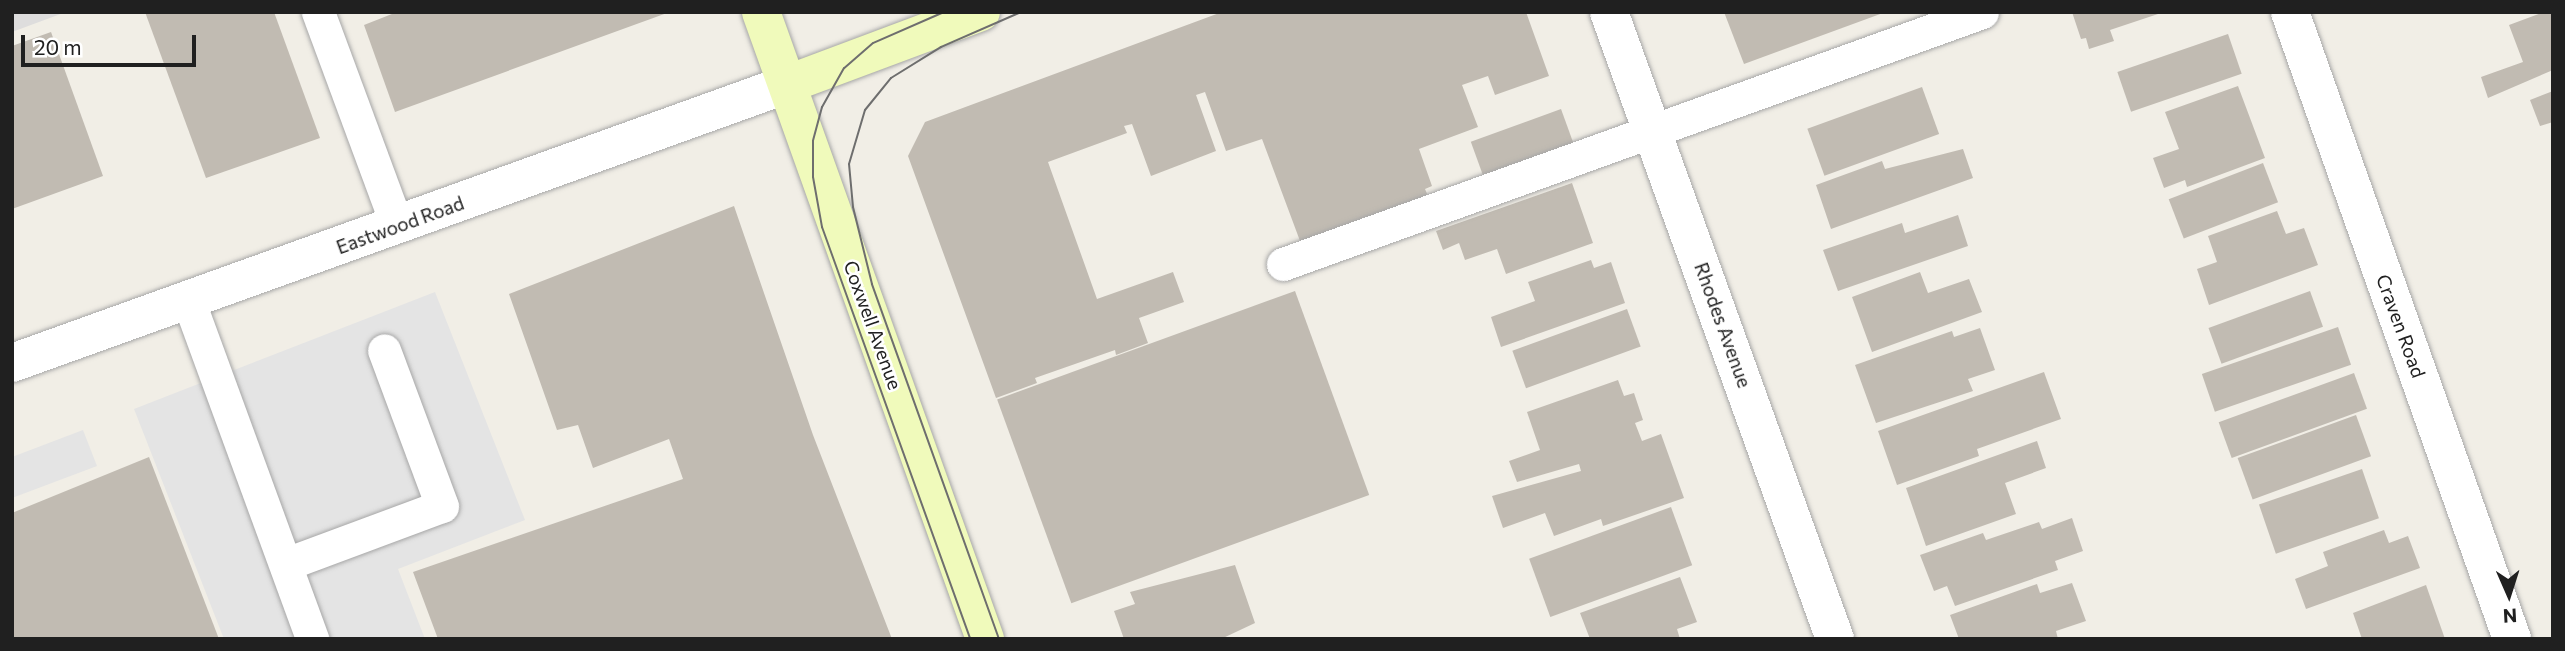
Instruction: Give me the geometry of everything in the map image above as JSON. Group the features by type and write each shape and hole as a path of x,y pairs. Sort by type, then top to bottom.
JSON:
{"main road":[{"name":"Coxwell Avenue","path":"761,12 985,639"},
{"path":"788,84 981,12"}],"street":[{"name":"Rhodes Avenue","path":"1609,12 1835,639"},
{"name":"Craven Road","path":"2290,12 2512,639"},
{"name":"Eastwood Road","path":"12,363 189,302 788,84"}],"lane":[{"path":"318,12 397,226"},
{"path":"1283,264 1982,12"},
{"path":"189,302 312,639"},
{"path":"286,564 442,506 384,350"}],"shaded area":[{"path":"12,12 66,12 12,32"},
{"path":"435,292 525,520 398,569 425,639 224,639 134,409"},
{"path":"83,430 97,466 12,498 12,457"}],"building":[{"path":"145,12 274,12 320,138 206,178"},
{"path":"397,12 667,13 395,112 364,25"},
{"path":"1222,12 1526,12 1549,76 1495,95 1488,76 1462,85 1478,127 1419,149 1432,186 1425,189 1431,203 1303,249 1262,139 1226,151 1205,92 1196,95 1216,151 1151,176 1132,124 1124,126 1127,133 1048,162 1097,299 1173,272 1184,302 1139,318 1148,343 1116,355 1115,350 1035,378 1037,383 996,398 908,156 925,122"},
{"path":"1724,12 1883,12 1883,13 1744,64"},
{"path":"2072,12 2161,13 2110,30 2114,41 2089,49 2086,38 2081,39"},
{"path":"2544,12 2553,12 2553,70 2488,98 2481,77 2523,62 2509,25"},
{"path":"51,32 103,176 12,209 12,46"},
{"path":"2228,34 2242,74 2131,112 2117,72"},
{"path":"2238,86 2265,158 2187,187 2185,180 2164,188 2153,158 2179,149 2165,112"},
{"path":"1922,87 1939,134 1824,176 1807,129"},
{"path":"2553,91 2553,122 2540,126 2530,100"},
{"path":"1561,109 1577,153 1487,186 1471,142"},
{"path":"1963,149 1973,178 1831,229 1816,185 1882,161 1885,169"},
{"path":"2263,163 2278,202 2184,238 2169,199"},
{"path":"1572,183 1593,243 1506,274 1497,249 1465,260 1459,243 1443,250 1436,231"},
{"path":"734,206 813,435 892,639 438,639 413,572 683,479 669,439 593,468 578,425 557,430 509,294"},
{"path":"2277,211 2286,234 2304,228 2318,265 2209,305 2197,269 2217,262 2208,236"},
{"path":"1958,215 1968,246 1838,291 1823,250 1902,223 1905,233"},
{"path":"1591,260 1594,268 1611,262 1625,303 1501,347 1491,317 1535,301 1528,282"},
{"path":"1920,272 1928,293 1969,279 1982,312 1872,352 1852,297"},
{"path":"1295,291 1369,495 1071,603 997,399"},
{"path":"2310,291 2323,327 2222,364 2209,328"},
{"path":"1627,309 1641,347 1526,388 1512,351"},
{"path":"2338,327 2351,365 2215,412 2202,374"},
{"path":"1980,328 1995,370 1968,379 1973,391 1876,423 1855,365 1952,331 1954,337"},
{"path":"2044,372 2061,419 1977,449 1979,456 1897,485 1878,431"},
{"path":"2354,373 2367,409 2232,458 2219,422"},
{"path":"1618,380 1624,396 1634,393 1643,420 1635,423 1642,441 1661,434 1684,498 1603,526 1601,519 1554,536 1545,513 1503,528 1492,496 1581,471 1579,464 1517,482 1509,461 1540,450 1527,412"},
{"path":"2356,415 2371,456 2253,499 2238,458"},
{"path":"2037,441 2046,468 2005,483 2016,514 1926,546 1906,488"},
{"path":"149,457 219,639 12,639 12,513"},
{"path":"2362,469 2379,518 2276,554 2259,504"},
{"path":"1671,507 1692,565 1550,617 1529,559"},
{"path":"2072,518 2083,551 2055,561 2058,570 1955,606 1947,586 1934,591 1920,555 1983,533 1986,540 2039,522 2042,529"},
{"path":"2384,530 2389,543 2408,536 2420,568 2306,609 2295,579 2328,566 2323,552"},
{"path":"1235,565 1255,623 1221,639 1124,639 1114,611 1135,604 1130,592"},
{"path":"1680,577 1697,622 1677,629 1680,639 1590,639 1580,613"},
{"path":"2072,583 2086,621 2056,631 2058,639 1959,639 1950,615 2037,584 2040,593"},
{"path":"2426,585 2445,639 2362,639 2353,613"}],"tram line":[{"path":"944,12 873,43 844,68 822,107 813,141 813,177 822,227 970,639"},
{"path":"999,639 872,284 853,207 849,164 865,110 891,78 941,47 1021,12"}]}
